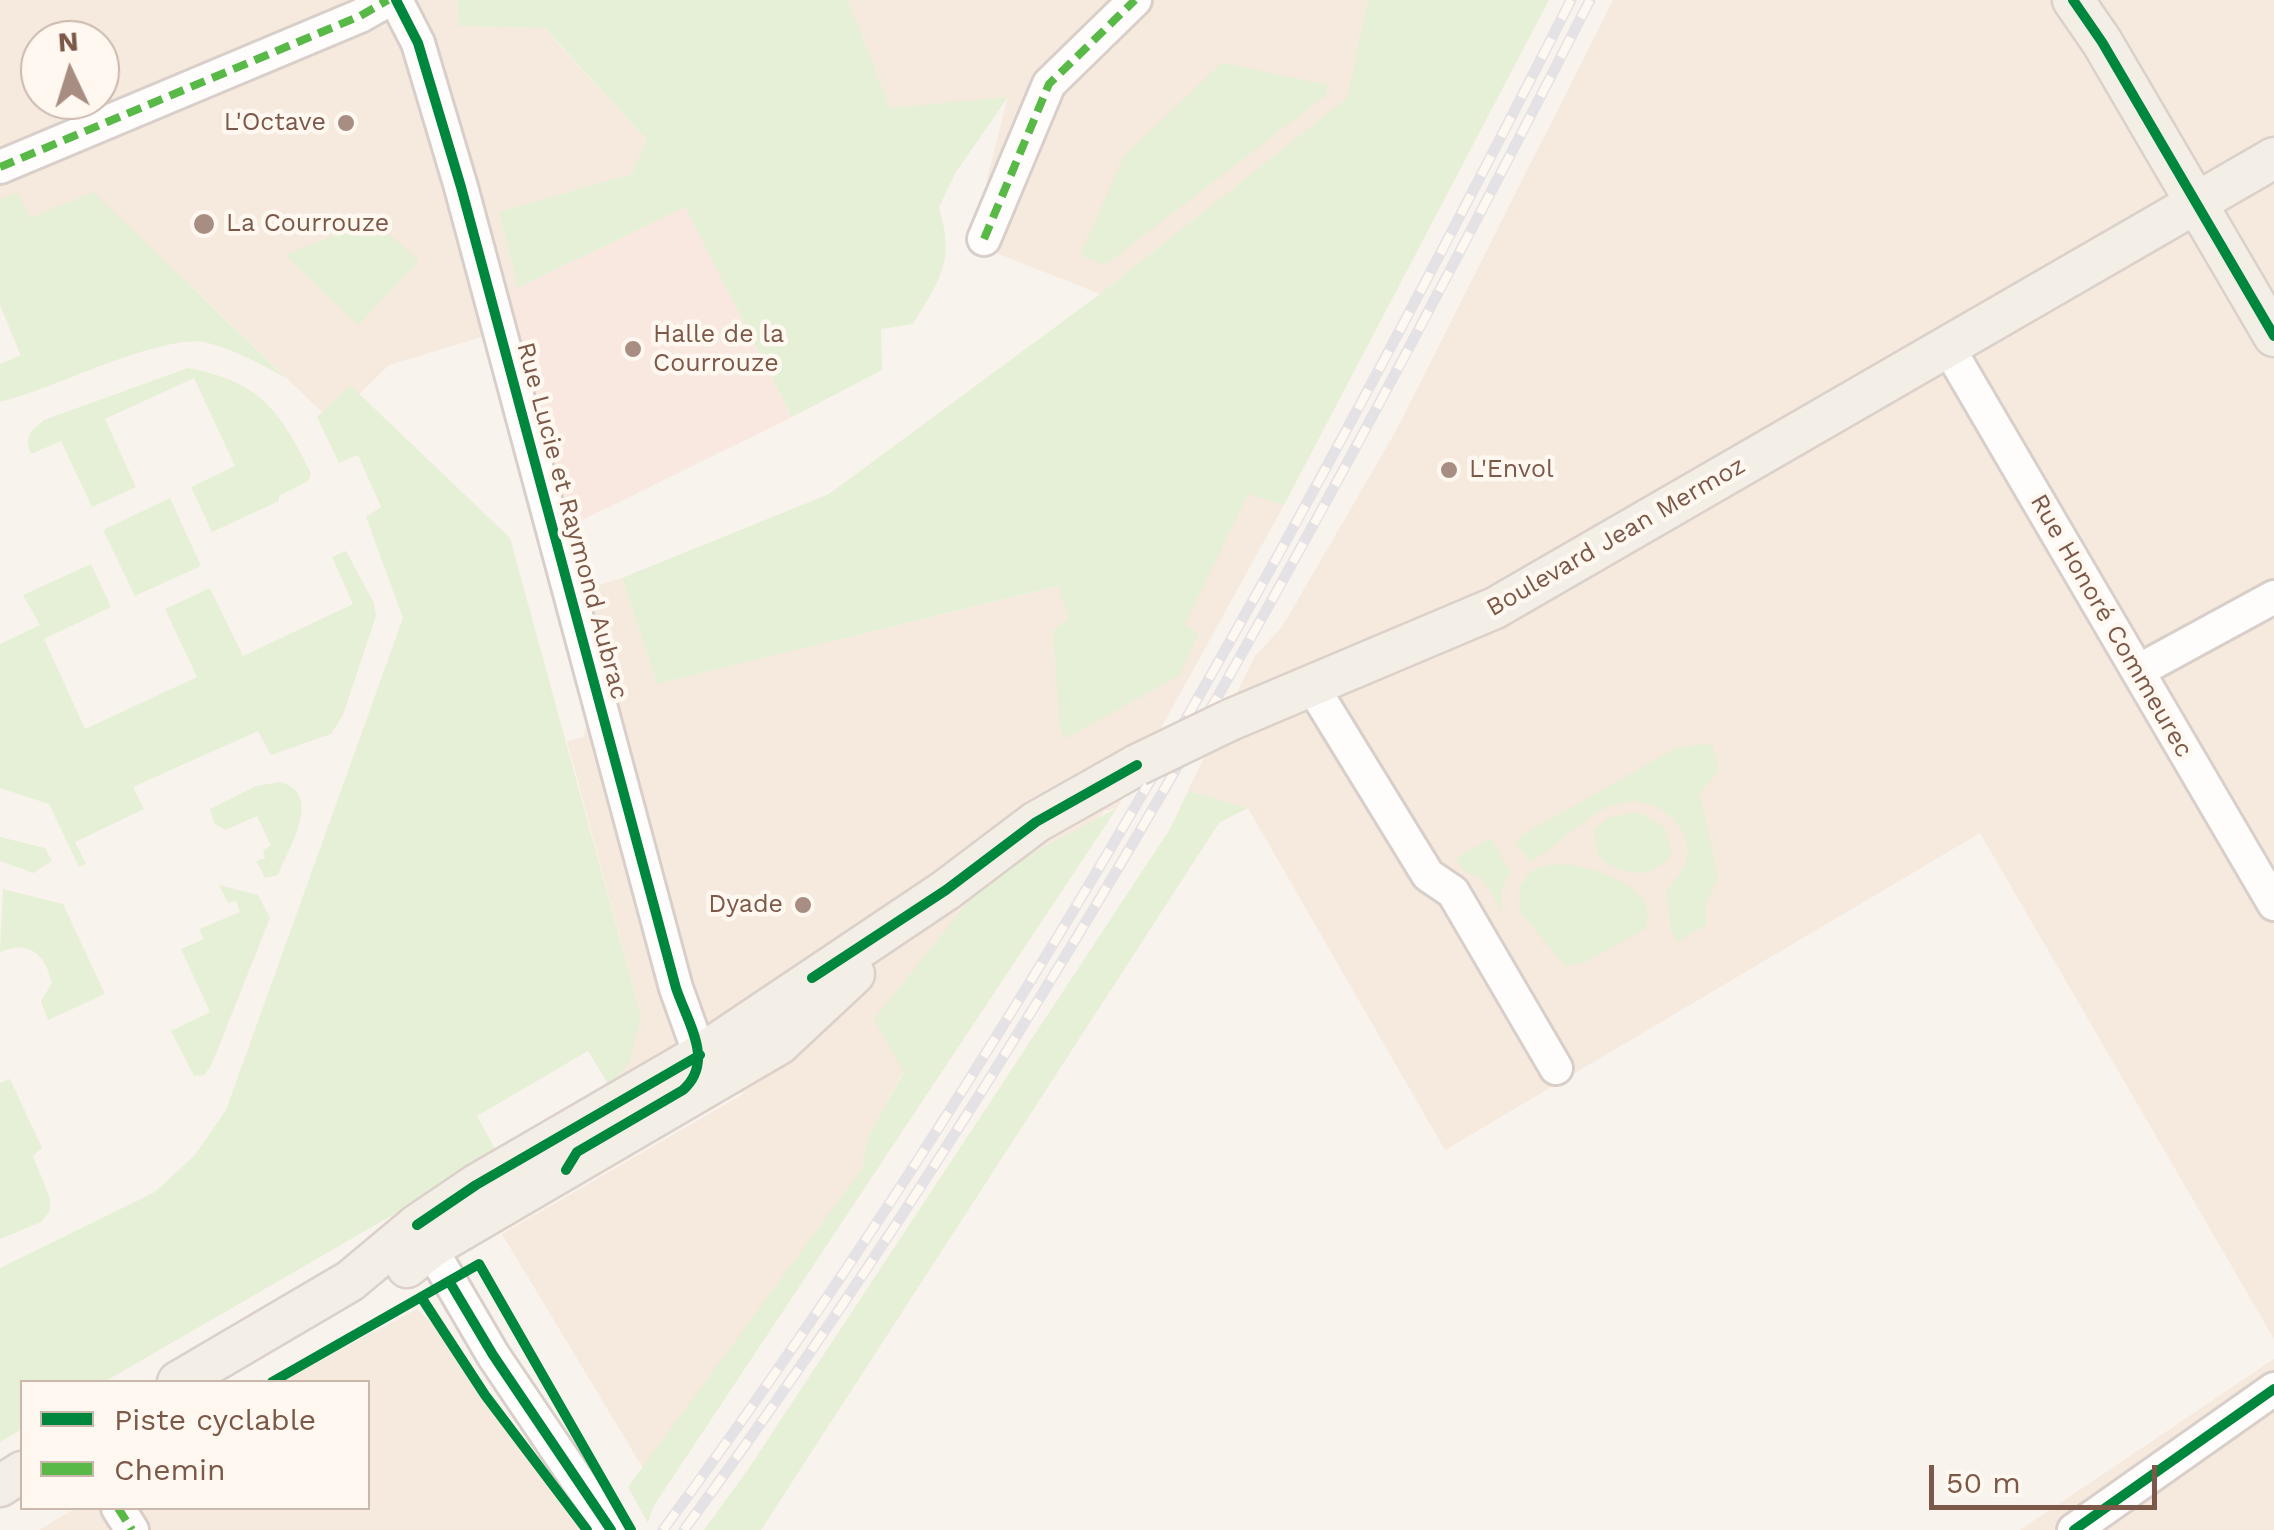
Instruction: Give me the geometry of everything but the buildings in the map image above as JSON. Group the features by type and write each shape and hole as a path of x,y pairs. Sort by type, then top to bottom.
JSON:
{"main road":[{"path":"2073,0 2102,42 2274,336"},
{"name":"Boulevard Jean Mermoz","path":"228,1380 364,1302 476,1186 700,1055 946,890 1036,822 1230,720 1495,608 2274,158"},
{"name":"Boulevard Jean Mermoz","path":"181,1380 424,1237 566,1170 779,1044 946,890"}],"street":[{"path":"0,167 360,16 388,0"},
{"name":"Rue Lucie et Raymond Aubrac","path":"396,0 418,43 456,169 671,970 700,1055"},
{"path":"984,239 1049,84 1135,0"},
{"name":"Rue Honoré Commeurec","path":"1948,346 2274,904"},
{"path":"2138,671 2274,597"},
{"path":"1312,686 1428,875 1453,892 1556,1068"},
{"name":"Boulevard Jean Mermoz","path":"566,1170 577,1152 683,1090 697,1077 700,1055 777,1040 810,1014"},
{"path":"424,1237 493,1355 607,1522"},
{"path":"2074,1530 2274,1389"}],"shaded area":[{"path":"0,0 457,0 459,26 544,28 647,140 632,174 499,212 518,288 485,336 389,365 336,417 323,413 189,284 21,356 0,305"},
{"path":"848,0 1368,0 1348,98 1100,294 981,247 987,179 1008,97 890,109"},
{"path":"1613,0 2274,0 2274,1339 1980,833 1445,1150 1248,808 1188,791 1256,655 1282,627 1396,431"},
{"name":"Halle de la Courrouze","path":"685,207 792,417 542,540 485,336 518,288"},
{"path":"1203,479 1284,505 1117,808 1104,811 904,1071 868,1137 862,1169 649,1478 502,1234 745,1093 610,1087 641,1016 567,741 584,737 589,705 558,597 622,578 657,684 1059,586 1070,617"},
{"path":"417,1309 448,1339 587,1530 132,1530 119,1510 370,1510 370,1380 283,1380"},
{"path":"2274,1359 2274,1530 2020,1530"},
{"path":"73,1510 105,1510 118,1530 39,1530"}],"green space":[{"path":"457,0 848,0 890,108 1008,97 956,172 939,207 945,256 931,294 913,324 881,329 882,370 792,417 685,207 518,288 499,212 632,174 647,140 545,28 459,26"},
{"path":"1368,0 1549,0 1284,505 1248,494 1185,624 1198,634 1180,675 1065,739 1060,728 1053,631 1069,618 1058,586 657,684 622,578 829,494 1100,294 1347,98"},
{"path":"1222,63 1328,85 1325,96 1105,265 1080,255 1124,156"},
{"path":"17,192 30,218 93,192 286,378 228,350 188,342 136,354 0,402 0,364 21,355 0,305 0,199"},
{"path":"374,220 419,261 358,325 285,255"},
{"path":"188,368 233,381 264,402 277,415 299,451 311,473 308,481 279,496 279,501 212,532 191,487 235,466 194,378 105,419 136,487 92,507 61,441 31,454 30,435 44,420"},
{"path":"350,385 510,538 641,1016 630,1061 610,1087 588,1051 477,1116 498,1154 107,1380 20,1380 20,1430 0,1442 0,1268 155,1192 195,1155 226,1110 403,618 366,517 381,507 358,455 339,463 317,417"},
{"path":"170,498 201,566 135,596 103,530"},
{"path":"346,551 374,603 376,616 343,715 331,734 271,755 258,731 133,787 144,809 75,842 86,864 79,867 49,804 0,788 0,644 40,625 23,595 91,564 111,607 44,639 85,729 197,677 165,609 210,588 243,656 353,604 332,557"},
{"path":"1708,744 1713,747 1719,771 1700,793 1718,877 1705,907 1706,925 1677,942 1671,929 1666,890 1684,866 1687,851 1684,835 1662,810 1640,802 1606,808 1530,862 1516,844 1519,837 1676,748"},
{"path":"280,782 300,797 300,822 278,875 265,878 256,861 265,858 263,850 271,846 257,816 225,830 214,823 210,809 256,786"},
{"path":"1188,791 1248,808 1219,823 761,1530 704,1530 749,1468 1170,829"},
{"path":"1117,808 653,1507 648,1523 628,1487 862,1169 868,1137 904,1072 874,1019 988,877"},
{"path":"1638,812 1663,826 1672,851 1657,868 1637,873 1616,868 1598,856 1594,830 1608,818"},
{"path":"0,837 45,848 52,861 33,873 0,861"},
{"path":"1491,838 1510,872 1501,891 1502,912 1482,878 1465,872 1456,858"},
{"path":"1566,864 1593,870 1635,891 1648,915 1645,929 1585,962 1566,966 1520,912 1520,887 1529,873 1542,866"},
{"path":"219,885 258,895 270,918 211,1066 204,1075 194,1076 171,1031 210,1012 181,949 204,939 199,929 240,912 236,901 228,903"},
{"path":"3,889 63,904 105,994 48,1020 41,1001 52,983 40,957 20,947 0,952"},
{"path":"10,1079 42,1148 33,1156 50,1198 50,1211 41,1222 0,1239 0,1083"}],"railway":[{"path":"663,1530 916,1163 1148,784 1365,395 1571,0"},
{"path":"684,1530 813,1348 936,1163 1168,783 1384,395 1590,0"}],"marked path":[{"path":"0,167 360,16 388,0"},
{"path":"984,239 1049,84 1135,0"},
{"path":"119,1510 132,1530"}],"cycle path":[{"path":"396,0 418,43 461,187 676,988 698,1054 697,1067 683,1090 577,1152 566,1170"},
{"path":"2073,0 2102,42 2274,336"},
{"path":"812,978 946,890 1036,822 1137,765"},
{"path":"417,1225 476,1185 700,1055"},
{"path":"276,1380 479,1264 631,1530"},
{"path":"449,1281 493,1355 611,1530"},
{"path":"421,1297 485,1395 587,1530"},
{"path":"2074,1530 2274,1389"}],"place":[{"name":"L'Octave","path":"346,123"},
{"name":"La Courrouze","path":"204,224"},
{"name":"Halle de la Courrouze","path":"633,349"},
{"name":"L'Envol","path":"1449,470"},
{"name":"Dyade","path":"803,905"}]}
